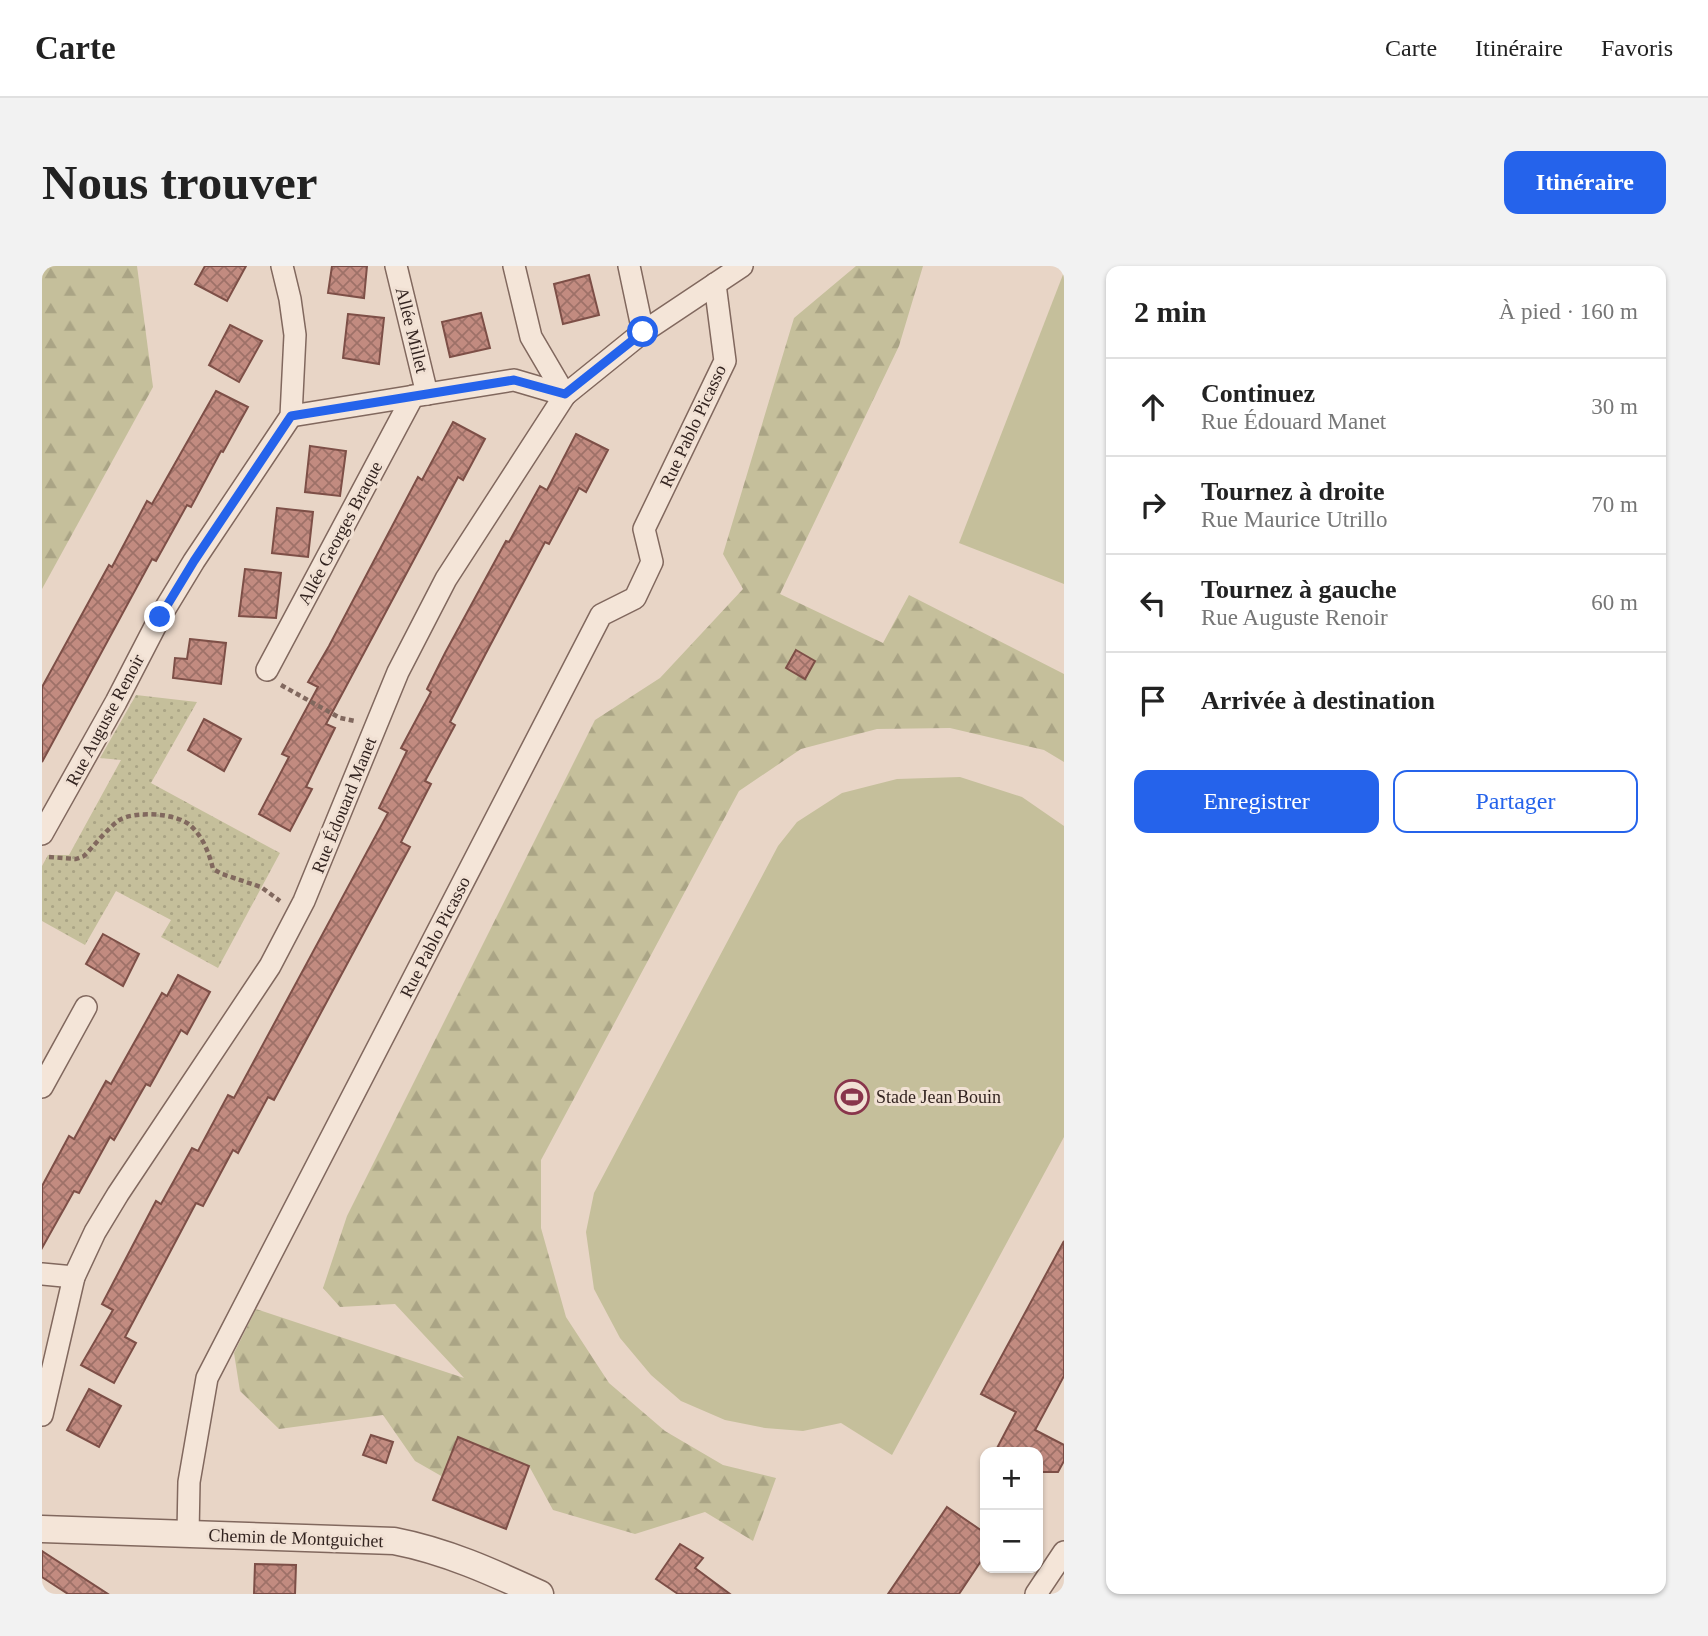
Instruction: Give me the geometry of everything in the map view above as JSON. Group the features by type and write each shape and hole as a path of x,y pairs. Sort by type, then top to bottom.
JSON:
{"street":[{"path":"282,266 295,335 291,416 514,380 565,394"},
{"name":"Allée Millet","path":"396,266 420,395"},
{"path":"514,266 531,337 565,394"},
{"path":"629,266 643,332"},
{"name":"Rue Édouard Manet","path":"42,1415 74,1277 95,1232 264,975 304,901 398,672 446,579 565,394 643,332 742,266"},
{"name":"Rue Pablo Picasso","path":"188,1534 189,1482 207,1378 601,615 635,598 652,562 644,529 725,361 715,284"},
{"name":"Allée Georges Braque","path":"267,670 420,395"},
{"name":"Rue Auguste Renoir","path":"42,834 160,617 291,416"},
{"path":"42,1087 86,1007"},
{"path":"42,1274 74,1277"},
{"name":"Chemin de Montguichet","path":"42,1529 394,1541 425,1547 492,1572 540,1594"},
{"path":"1036,1594 1064,1552"}],"path":[{"path":"267,670 271,679 340,718 376,726"},
{"path":"42,857 70,860 84,856 120,819 138,814 184,820 193,827 208,850 213,869 261,887 297,914"}],"green space":[{"path":"42,266 137,266 153,387 42,589"},
{"path":"856,266 923,266 899,346 780,594 883,643 909,595 1064,674 1064,762 1044,750 950,728 877,729 801,749 739,791 541,1160 541,1228 566,1317 609,1383 665,1431 723,1465 776,1478 753,1541 705,1512 635,1534 553,1510 529,1466 443,1477 415,1461 383,1415 279,1429 240,1391 234,1353 256,1309 464,1378 395,1304 340,1307 323,1288 347,1216 595,720 660,678 743,589 723,554 794,318"},
{"path":"1064,272 1064,584 959,543"},
{"path":"136,695 197,702 151,783 280,853 218,968 161,937 171,920 116,891 85,945 42,921 42,866 48,855 69,855 121,760 100,758"},
{"path":"960,777 1022,797 1064,826 1064,1137 892,1455 841,1423 803,1431 765,1428 725,1420 681,1401 651,1375 620,1338 594,1289 586,1232 594,1193 778,846 797,822 842,793 897,779"}],"building":[{"path":"205,266 246,266 227,301 195,284"},
{"path":"332,266 367,266 364,298 328,293"},
{"path":"589,275 599,315 563,324 554,284"},
{"path":"481,313 490,348 450,357 442,322"},
{"path":"348,314 384,318 379,364 343,358"},
{"path":"230,325 262,341 239,382 209,365"},
{"path":"216,391 248,407 191,507 187,505 156,561 152,559 42,762 42,687 109,565 112,567 147,501 152,504"},
{"path":"453,422 485,439 463,480 458,477 326,724 335,728 306,787 312,789 290,831 259,814 289,757 282,754 318,687 308,682 418,477 422,480"},
{"path":"576,434 608,450 586,492 579,488 549,544 545,542 485,655 450,722 455,725 425,781 431,784 401,842 410,847 274,1100 268,1097 238,1153 233,1150 203,1206 196,1203 125,1337 136,1343 114,1383 81,1365 113,1310 102,1304 156,1201 161,1204 192,1148 198,1151 228,1095 234,1098 388,813 379,808 407,751 401,748 431,692 427,689 445,653 506,541 509,542 540,486 547,490"},
{"path":"310,446 346,451 340,496 305,492"},
{"path":"277,508 313,512 308,557 272,553"},
{"path":"245,569 281,573 276,618 239,616"},
{"path":"190,639 226,643 221,684 173,678 175,658 187,659"},
{"path":"796,650 815,661 805,679 786,668"},
{"path":"204,719 241,739 224,771 188,750"},
{"path":"103,934 139,954 123,986 86,964"},
{"path":"178,975 210,992 187,1034 181,1030 150,1086 146,1084 114,1140 110,1137 79,1193 74,1191 42,1248 42,1186 69,1136 74,1139 106,1081 111,1084 162,993 167,996"},
{"path":"1064,1241 1064,1376 1035,1430 1064,1445 1064,1461 1058,1472 1043,1472 1043,1447 998,1447 1016,1412 981,1394"},
{"path":"89,1389 121,1406 99,1447 67,1430"},
{"path":"371,1435 393,1442 386,1463 363,1455"},
{"path":"458,1437 529,1466 506,1529 433,1500"},
{"path":"947,1507 980,1530 980,1562 959,1594 888,1594"},
{"path":"680,1544 703,1558 695,1568 730,1594 678,1594 656,1579"},
{"path":"42,1551 108,1594 68,1594 42,1577"},
{"path":"255,1564 296,1565 295,1594 254,1594"}],"place":[{"name":"Stade Jean Bouin","path":"852,1097"}],"route":[{"path":"160,617 291,416 514,380 565,394 643,332"}]}
